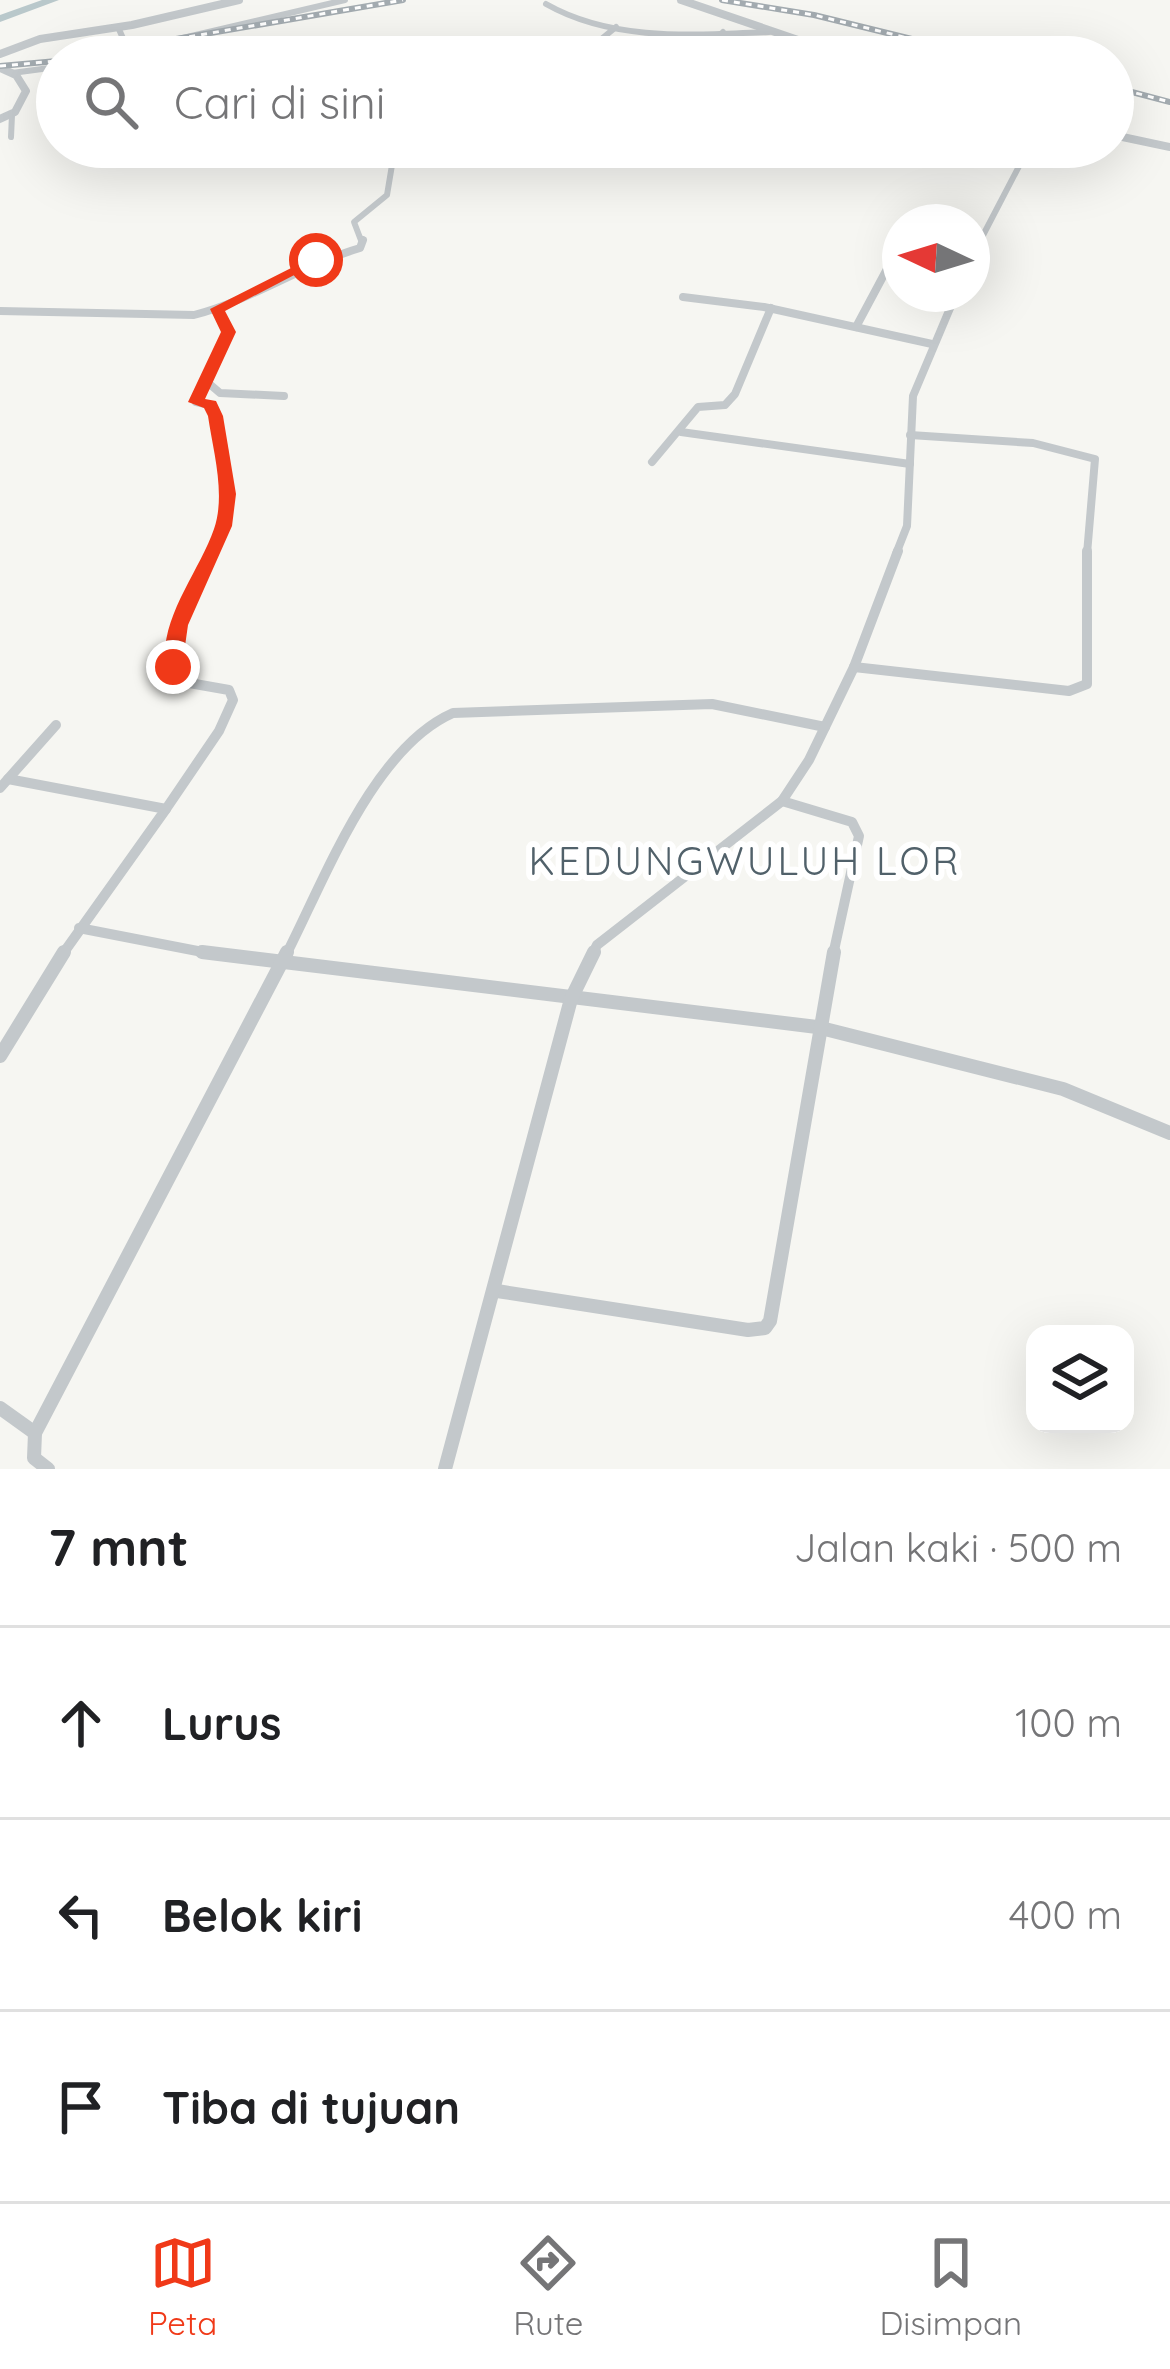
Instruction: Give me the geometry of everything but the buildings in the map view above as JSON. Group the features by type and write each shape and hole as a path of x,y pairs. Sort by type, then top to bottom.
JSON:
{"street":[{"path":"60,36 238,0"},
{"path":"277,0 282,13"},
{"path":"190,36 345,0"},
{"path":"681,0 782,36"},
{"path":"546,4 651,36 769,32"},
{"path":"118,27 122,36"},
{"path":"605,36 616,27"},
{"path":"720,36 724,32"},
{"path":"0,54 36,40"},
{"path":"0,68 12,73 26,91 12,115 11,137"},
{"path":"12,73 36,70"},
{"path":"0,119 12,115"},
{"path":"1134,139 1170,147"},
{"path":"0,298 4,311 184,316 217,309 316,260 360,248 364,240 354,222 387,195 392,168"},
{"path":"990,222 1018,168"},
{"path":"856,327 882,278"},
{"path":"683,296 771,308 932,344"},
{"path":"652,463 698,407 725,404 735,394 771,308"},
{"path":"0,1056 79,928 137,855 219,731 234,694 178,681 173,674 179,625 223,533 226,510 226,479 215,416 210,405 196,402 229,332 217,309"},
{"path":"446,1469 571,999 597,945 782,801 825,728 854,667 907,526 916,383 947,312"},
{"path":"206,381 220,393 284,396"},
{"path":"681,432 774,449 808,449 910,464"},
{"path":"854,667 1069,691 1087,684 1085,578 1095,459 1083,452 1044,446 910,435"},
{"path":"48,1469 34,1458 35,1433 383,769 439,717 465,710 712,704 825,728"},
{"path":"4,783 56,725"},
{"path":"4,783 166,809"},
{"path":"497,1291 748,1330 766,1328 817,1027 859,830 852,821 782,801"},
{"path":"79,928 279,964 817,1027 1063,1089 1170,1133"},
{"path":"0,1408 35,1433"}],"waterway":[{"path":"0,19 53,0"}],"railway":[{"path":"193,36 403,0"},
{"path":"722,0 900,36"},
{"path":"0,66 36,63"},
{"path":"1134,93 1170,102"}],"district":[{"name":"KEDUNGWULUH LOR","path":"745,861"}],"route":[{"path":"173,667 179,625 224,526 226,479 215,416 210,405 196,402 229,332 217,309 316,260"}]}
